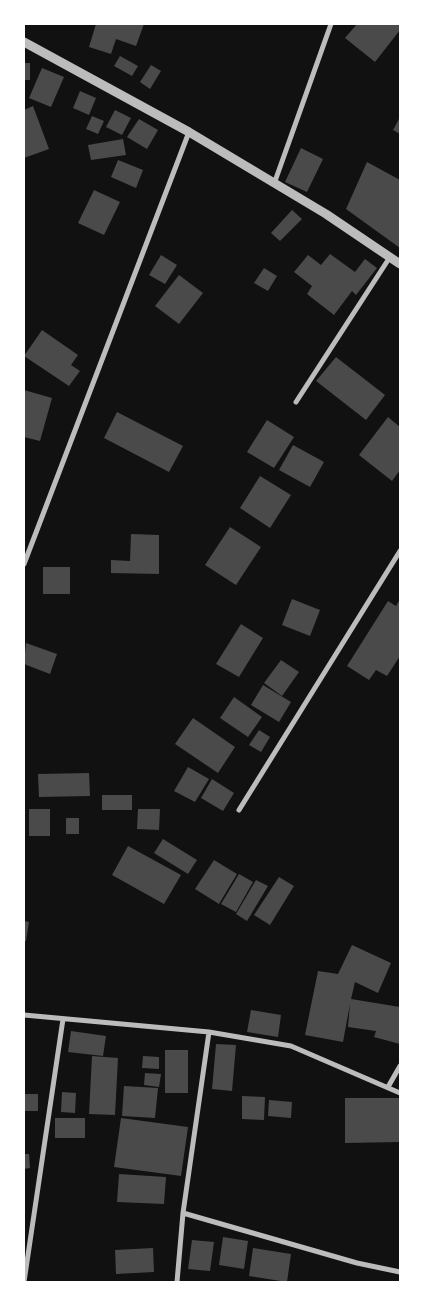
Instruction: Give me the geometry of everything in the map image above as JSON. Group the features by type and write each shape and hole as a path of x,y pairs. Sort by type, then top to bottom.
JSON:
{"street":[{"path":"274,185 331,24"},
{"path":"24,42 189,132 274,185 326,214 400,264"},
{"path":"24,564 189,132"},
{"path":"296,402 390,257"},
{"path":"239,810 400,551"},
{"path":"24,1015 209,1032 291,1046 400,1093"},
{"path":"24,1282 63,1019"},
{"path":"177,1282 183,1213 209,1032"},
{"path":"388,1087 400,1066"},
{"path":"183,1213 357,1263 400,1272"}],"building":[{"path":"96,24 144,24 136,46 116,39 111,54 89,47"},
{"path":"357,24 400,24 400,30 375,62 345,38"},
{"path":"120,56 138,66 132,76 114,66"},
{"path":"24,63 30,63 30,80 24,80"},
{"path":"151,65 161,71 150,89 140,82"},
{"path":"42,68 64,77 51,107 29,98"},
{"path":"80,91 96,98 89,115 73,108"},
{"path":"33,106 49,149 24,158 24,110"},
{"path":"115,110 131,118 122,135 106,127"},
{"path":"92,116 104,121 98,134 86,129"},
{"path":"400,117 400,134 393,130"},
{"path":"139,119 158,130 147,149 127,137"},
{"path":"123,139 126,155 91,160 88,145"},
{"path":"301,148 323,159 307,192 285,182"},
{"path":"118,160 143,170 136,188 111,177"},
{"path":"367,162 400,180 400,248 346,209"},
{"path":"94,190 120,202 104,235 78,223"},
{"path":"292,210 302,219 280,241 271,233"},
{"path":"330,254 355,272 365,259 377,268 356,295 352,291 334,315 307,294 312,286 294,272 308,255 321,265"},
{"path":"161,255 177,265 165,284 149,275"},
{"path":"264,268 277,276 268,291 254,283"},
{"path":"179,275 203,293 179,324 155,306"},
{"path":"42,330 78,355 71,365 80,371 69,386 24,356"},
{"path":"336,357 385,395 366,420 316,381"},
{"path":"24,390 52,398 40,441 24,437"},
{"path":"117,412 183,446 169,472 104,438"},
{"path":"388,417 400,427 400,470 392,481 359,455"},
{"path":"267,420 294,437 274,468 247,452"},
{"path":"293,445 324,462 310,487 279,470"},
{"path":"260,476 291,495 270,528 240,508"},
{"path":"230,527 261,547 236,585 205,565"},
{"path":"131,534 159,535 159,574 111,573 111,560 130,561"},
{"path":"43,567 70,567 70,594 43,594"},
{"path":"292,599 320,610 310,636 282,625"},
{"path":"400,599 400,656 387,676 376,670 369,680 347,666 388,601 396,606"},
{"path":"241,624 263,638 239,677 216,664"},
{"path":"26,643 57,654 50,674 24,664"},
{"path":"281,660 299,672 282,696 264,683"},
{"path":"263,685 291,702 279,722 251,705"},
{"path":"234,697 262,717 248,737 220,718"},
{"path":"193,718 235,747 218,773 175,744"},
{"path":"259,730 270,737 261,752 249,745"},
{"path":"188,767 209,779 195,802 174,791"},
{"path":"89,773 90,796 39,797 38,774"},
{"path":"212,779 234,793 223,811 201,798"},
{"path":"102,795 132,795 132,810 102,810"},
{"path":"29,809 50,809 50,836 29,836"},
{"path":"138,809 160,809 159,830 137,829"},
{"path":"66,818 79,818 79,834 66,834"},
{"path":"163,839 197,860 188,874 154,853"},
{"path":"128,846 181,875 164,904 112,875"},
{"path":"214,860 237,874 219,904 195,889"},
{"path":"239,874 253,882 236,912 221,904"},
{"path":"279,877 294,886 270,925 254,915"},
{"path":"256,880 268,886 247,921 236,914"},
{"path":"24,921 29,922 26,941 24,941"},
{"path":"352,945 391,963 378,993 355,982 351,999 400,1007 400,1044 374,1037 376,1031 348,1027 350,1004 343,1042 305,1035 318,971 338,974"},
{"path":"251,1010 281,1015 278,1037 247,1032"},
{"path":"71,1031 106,1036 103,1056 68,1052"},
{"path":"216,1044 236,1045 232,1091 212,1089"},
{"path":"165,1050 188,1050 188,1093 165,1093"},
{"path":"92,1056 118,1058 115,1115 89,1114"},
{"path":"143,1056 159,1057 159,1069 142,1068"},
{"path":"145,1073 161,1074 159,1087 144,1085"},
{"path":"124,1086 158,1088 155,1118 122,1116"},
{"path":"62,1092 76,1093 75,1113 61,1112"},
{"path":"24,1094 38,1094 38,1111 24,1111"},
{"path":"242,1096 265,1097 264,1120 242,1119"},
{"path":"345,1098 400,1098 400,1142 345,1143"},
{"path":"269,1100 292,1102 291,1118 268,1116"},
{"path":"55,1118 85,1118 85,1138 55,1138"},
{"path":"121,1118 188,1127 181,1176 114,1167"},
{"path":"24,1154 29,1154 30,1168 24,1169"},
{"path":"119,1174 166,1177 164,1204 117,1202"},
{"path":"223,1237 248,1241 244,1269 219,1265"},
{"path":"192,1240 214,1242 210,1271 188,1269"},
{"path":"153,1248 154,1272 116,1274 115,1250"},
{"path":"253,1248 291,1254 287,1282 249,1276"}]}
